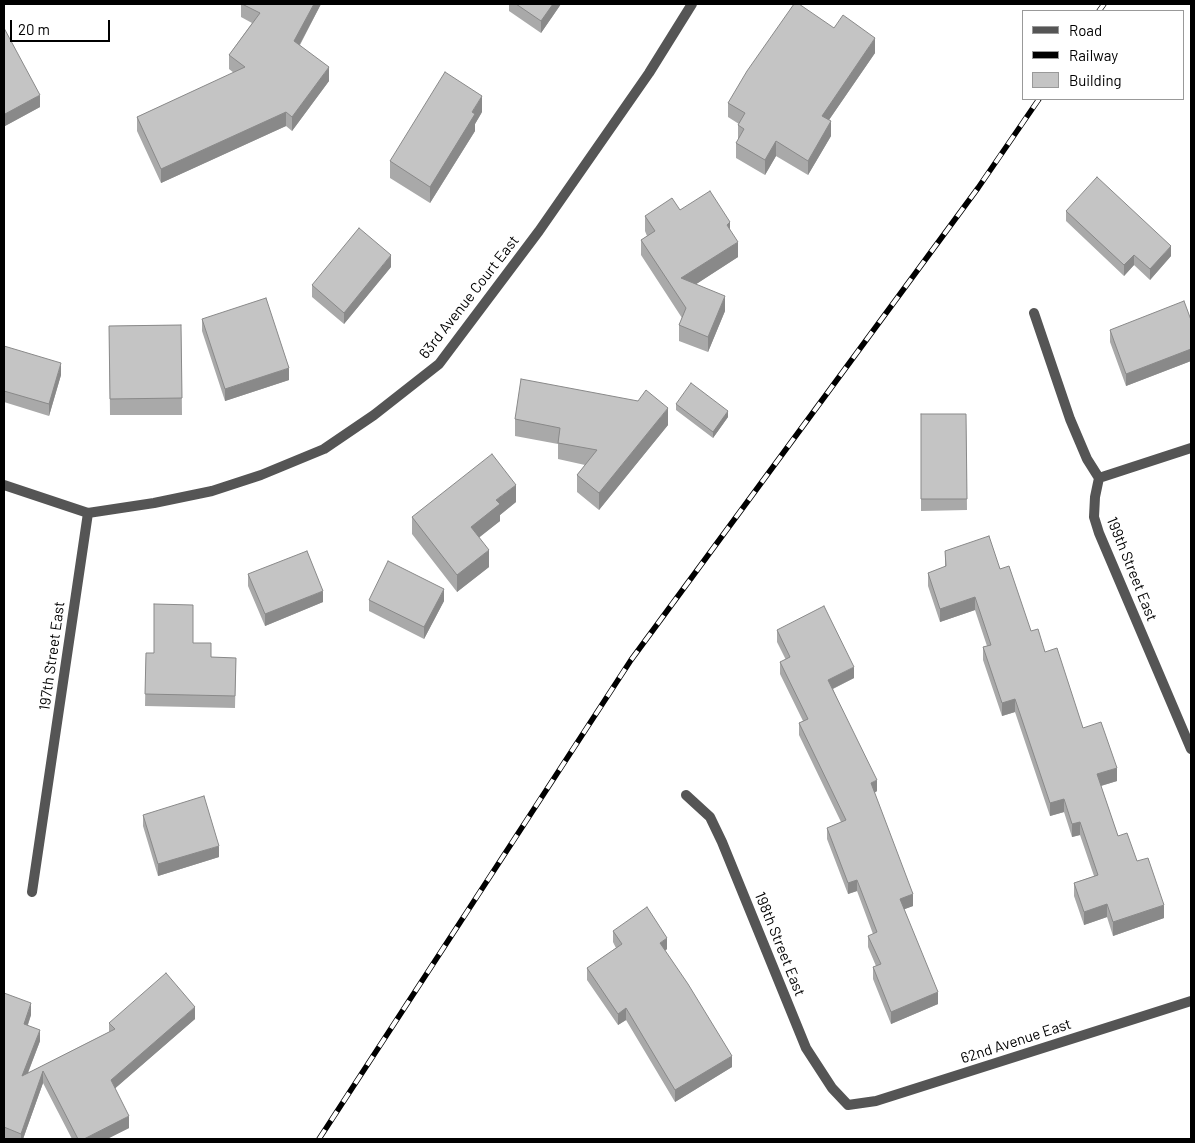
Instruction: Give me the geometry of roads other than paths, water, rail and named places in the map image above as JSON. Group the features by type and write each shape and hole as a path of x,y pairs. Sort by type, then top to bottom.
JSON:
{"street":[{"name":"63rd Avenue Court East","path":"88,513 154,503 212,491 260,475 324,449 374,415 439,364 539,231 649,74 692,4"},
{"path":"1034,313 1070,419 1087,459 1099,478 1191,448"},
{"name":"199th Street East","path":"1099,478 1095,497 1094,517 1099,533 1191,749"},
{"path":"4,484 88,513"},
{"name":"197th Street East","path":"32,892 88,513"},
{"name":"198th Street East","path":"686,794 710,817 722,842 806,1048 832,1088 848,1105"},
{"name":"62nd Avenue East","path":"848,1105 876,1101 1191,1001"}],"railway":[{"path":"1100,10 1104,4"},
{"path":"319,1139 631,660 978,188 1038,100"}]}
